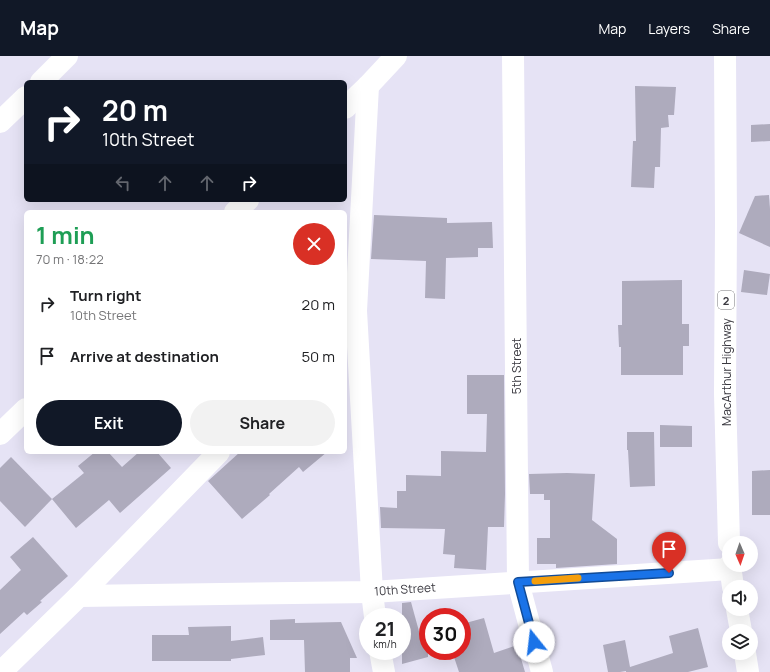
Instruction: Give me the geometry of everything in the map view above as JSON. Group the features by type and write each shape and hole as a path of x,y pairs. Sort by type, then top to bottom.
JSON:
{"main road":[{"path":"43,80 67,56"},
{"path":"347,106 396,56"},
{"name":"5th Street","path":"514,56 518,582 542,672"},
{"name":"MacArthur Highway","path":"726,56 725,394 729,536"},
{"path":"368,86 350,317 372,592 375,608"},
{"path":"0,122 24,99"},
{"path":"237,210 246,202"},
{"path":"0,434 24,411"},
{"path":"1,672 79,596 217,454"},
{"name":"10th Street","path":"79,596 372,592 518,582 731,574"},
{"path":"382,660 384,672"},
{"path":"746,660 748,672"}],"building":[{"path":"635,86 676,87 674,115 668,115 669,127 661,128 660,167 655,167 654,188 631,187 633,141 636,141"},
{"path":"770,124 770,141 751,142 751,125"},
{"path":"769,195 770,247 739,233 755,196"},
{"path":"374,215 447,218 447,223 492,222 493,248 478,248 478,257 446,258 445,299 425,298 426,261 371,259"},
{"path":"744,270 770,274 767,295 741,292"},
{"path":"682,280 682,324 689,324 689,346 683,346 683,375 621,375 621,347 619,347 618,325 622,325 622,281"},
{"path":"467,375 504,375 504,527 488,527 486,570 454,568 455,555 443,554 445,529 381,528 380,507 397,508 397,491 406,491 406,475 441,476 441,451 486,452 487,414 467,414"},
{"path":"660,425 692,426 692,447 660,447"},
{"path":"627,432 654,432 655,486 630,487"},
{"path":"93,454 110,454 122,467 137,454 159,454 171,468 120,513 109,500 76,528 52,499 84,473 78,466"},
{"path":"238,454 325,454 303,472 299,467 242,519 208,481"},
{"path":"11,457 52,499 25,527 0,501 0,468"},
{"path":"770,470 770,515 752,515 752,471"},
{"path":"529,474 595,474 592,520 617,539 617,564 556,568 556,564 537,564 537,538 550,538 550,500 544,500 544,494 530,494"},
{"path":"33,537 68,576 27,615 24,612 0,634 0,590 21,570 10,557"},
{"path":"411,602 419,631 419,659 402,664 402,660 411,660 411,608 402,608 402,603"},
{"path":"484,618 494,653 517,645 525,672 459,672 455,660 471,660 471,622"},
{"path":"295,619 295,623 341,622 357,658 350,658 350,672 305,672 304,640 270,640 270,620"},
{"path":"231,626 231,641 263,637 265,655 231,659 231,661 152,661 152,635 189,635 188,627"},
{"path":"698,628 708,667 688,672 608,672 603,645 625,640 630,667 673,653 669,636"}],"slow traffic":[{"path":"535,581 578,578"}],"route":[{"path":"534,642 518,582 669,573"}]}
